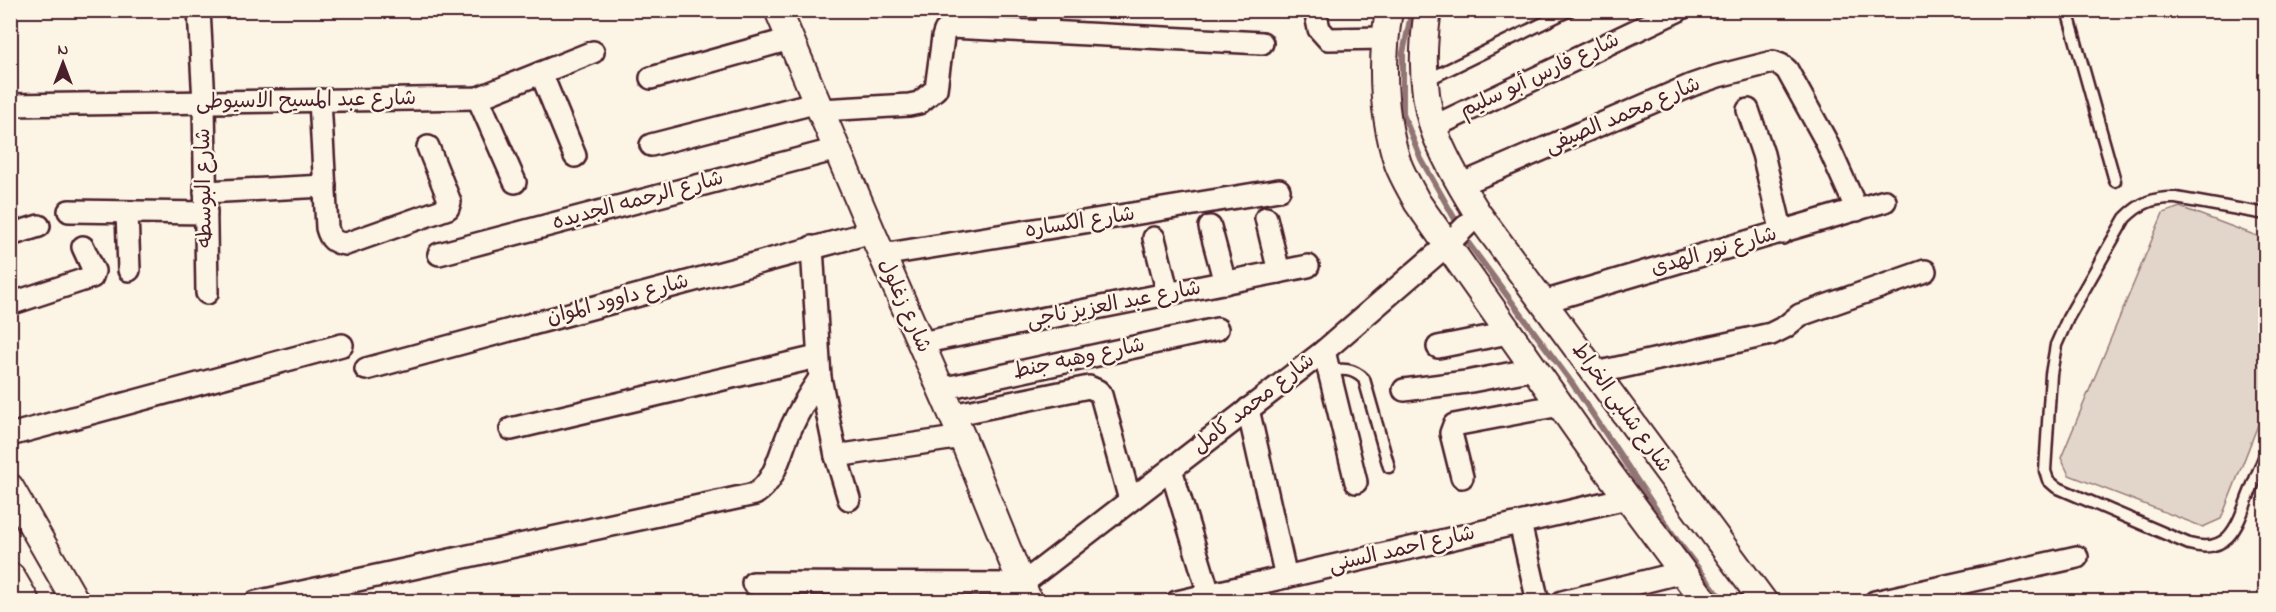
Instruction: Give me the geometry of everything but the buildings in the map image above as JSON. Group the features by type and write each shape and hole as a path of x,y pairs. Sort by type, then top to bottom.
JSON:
{"main road":[{"path":"10,578 24,602"}],"street":[{"name":"شارع البوسطه","path":"199,10 204,102 207,293"},
{"name":"شارع زغلول","path":"778,10 957,426 1025,593"},
{"path":"1316,10 1319,29 1328,39 1385,38"},
{"path":"1389,10 1385,38 1384,81 1388,124 1398,165 1417,202 1451,241 1508,333 1703,601"},
{"name":"شارع شلبى الخراط","path":"1428,10 1424,35 1425,81 1433,127 1475,218 1543,302 1764,602"},
{"name":"شارع فارس أبو سليم","path":"1433,127 1679,10"},
{"path":"651,145 820,106 904,106 919,103 936,89 943,37 945,31 950,27 1048,21 1262,43"},
{"path":"651,78 790,39"},
{"name":"شارع عبد المسيح الاسيوطى","path":"10,105 478,98 593,52"},
{"name":"شارع محمد الصيفى","path":"1461,185 1709,79 1773,62 1787,70 1825,140 1857,210"},
{"path":"541,73 575,156"},
{"path":"478,98 516,182"},
{"path":"320,100 330,237 337,243 346,244 448,208 450,202 429,147"},
{"path":"1748,110 1763,154 1782,233"},
{"name":"شارع الرحمه الجديده","path":"439,254 837,148"},
{"path":"69,211 127,212 325,186"},
{"name":"شارع الكساره","path":"877,244 1279,190"},
{"name":"شارع نور الهدى","path":"1543,302 1885,201"},
{"path":"127,212 129,270"},
{"path":"1266,218 1280,272"},
{"name":"شارع محمد كامل","path":"1025,593 1130,500 1248,409 1326,361 1475,218"},
{"path":"10,236 39,226"},
{"path":"1210,227 1224,283"},
{"path":"1154,238 1168,294"},
{"name":"شارع داوود الموان","path":"366,369 812,247 877,244"},
{"path":"10,304 92,277 94,271 83,247"},
{"path":"812,247 820,378 836,456 849,499"},
{"name":"شارع عبد العزيز ناجى","path":"920,343 1308,266"},
{"path":"1595,373 1771,334 1785,327 1800,315 1925,271"},
{"name":"شارع وهبه جنط","path":"941,389 1217,329"},
{"path":"1438,347 1508,333"},
{"path":"10,435 342,345"},
{"path":"511,429 817,357"},
{"path":"1326,361 1356,482"},
{"path":"1404,390 1466,382 1534,369"},
{"path":"256,602 755,494 770,480 798,412 820,378"},
{"path":"836,456 957,426 1089,387 1098,390 1101,395 1130,500"},
{"path":"1462,477 1451,433 1454,425 1560,405"},
{"path":"1248,409 1286,577"},
{"path":"1171,469 1209,594"},
{"path":"10,487 76,602"},
{"name":"شارع احمد السنى","path":"1177,602 1627,498"},
{"path":"1520,523 1538,602"},
{"path":"1875,602 2077,557"},
{"path":"1562,602 1683,572"},
{"path":"753,583 1025,593"}],"lane":[{"path":"1425,81 1570,10"},
{"path":"2067,10 2115,181"},
{"path":"2265,214 2161,197 2135,208 2125,218 2068,318 2056,345 2051,374 2045,471 2048,480 2056,487 2189,544 2207,547 2225,540 2237,526 2265,453"},
{"path":"1326,361 1342,369 1357,372 1364,379 1389,467"}],"shaded area":[{"path":"2180,207 2265,239 2265,407 2221,519 2203,527 2069,475 2061,458 2163,213"}],"waterway":[{"path":"1412,10 1403,53 1403,114 1421,159 1469,244 1572,383 1676,539 1724,602"}]}
